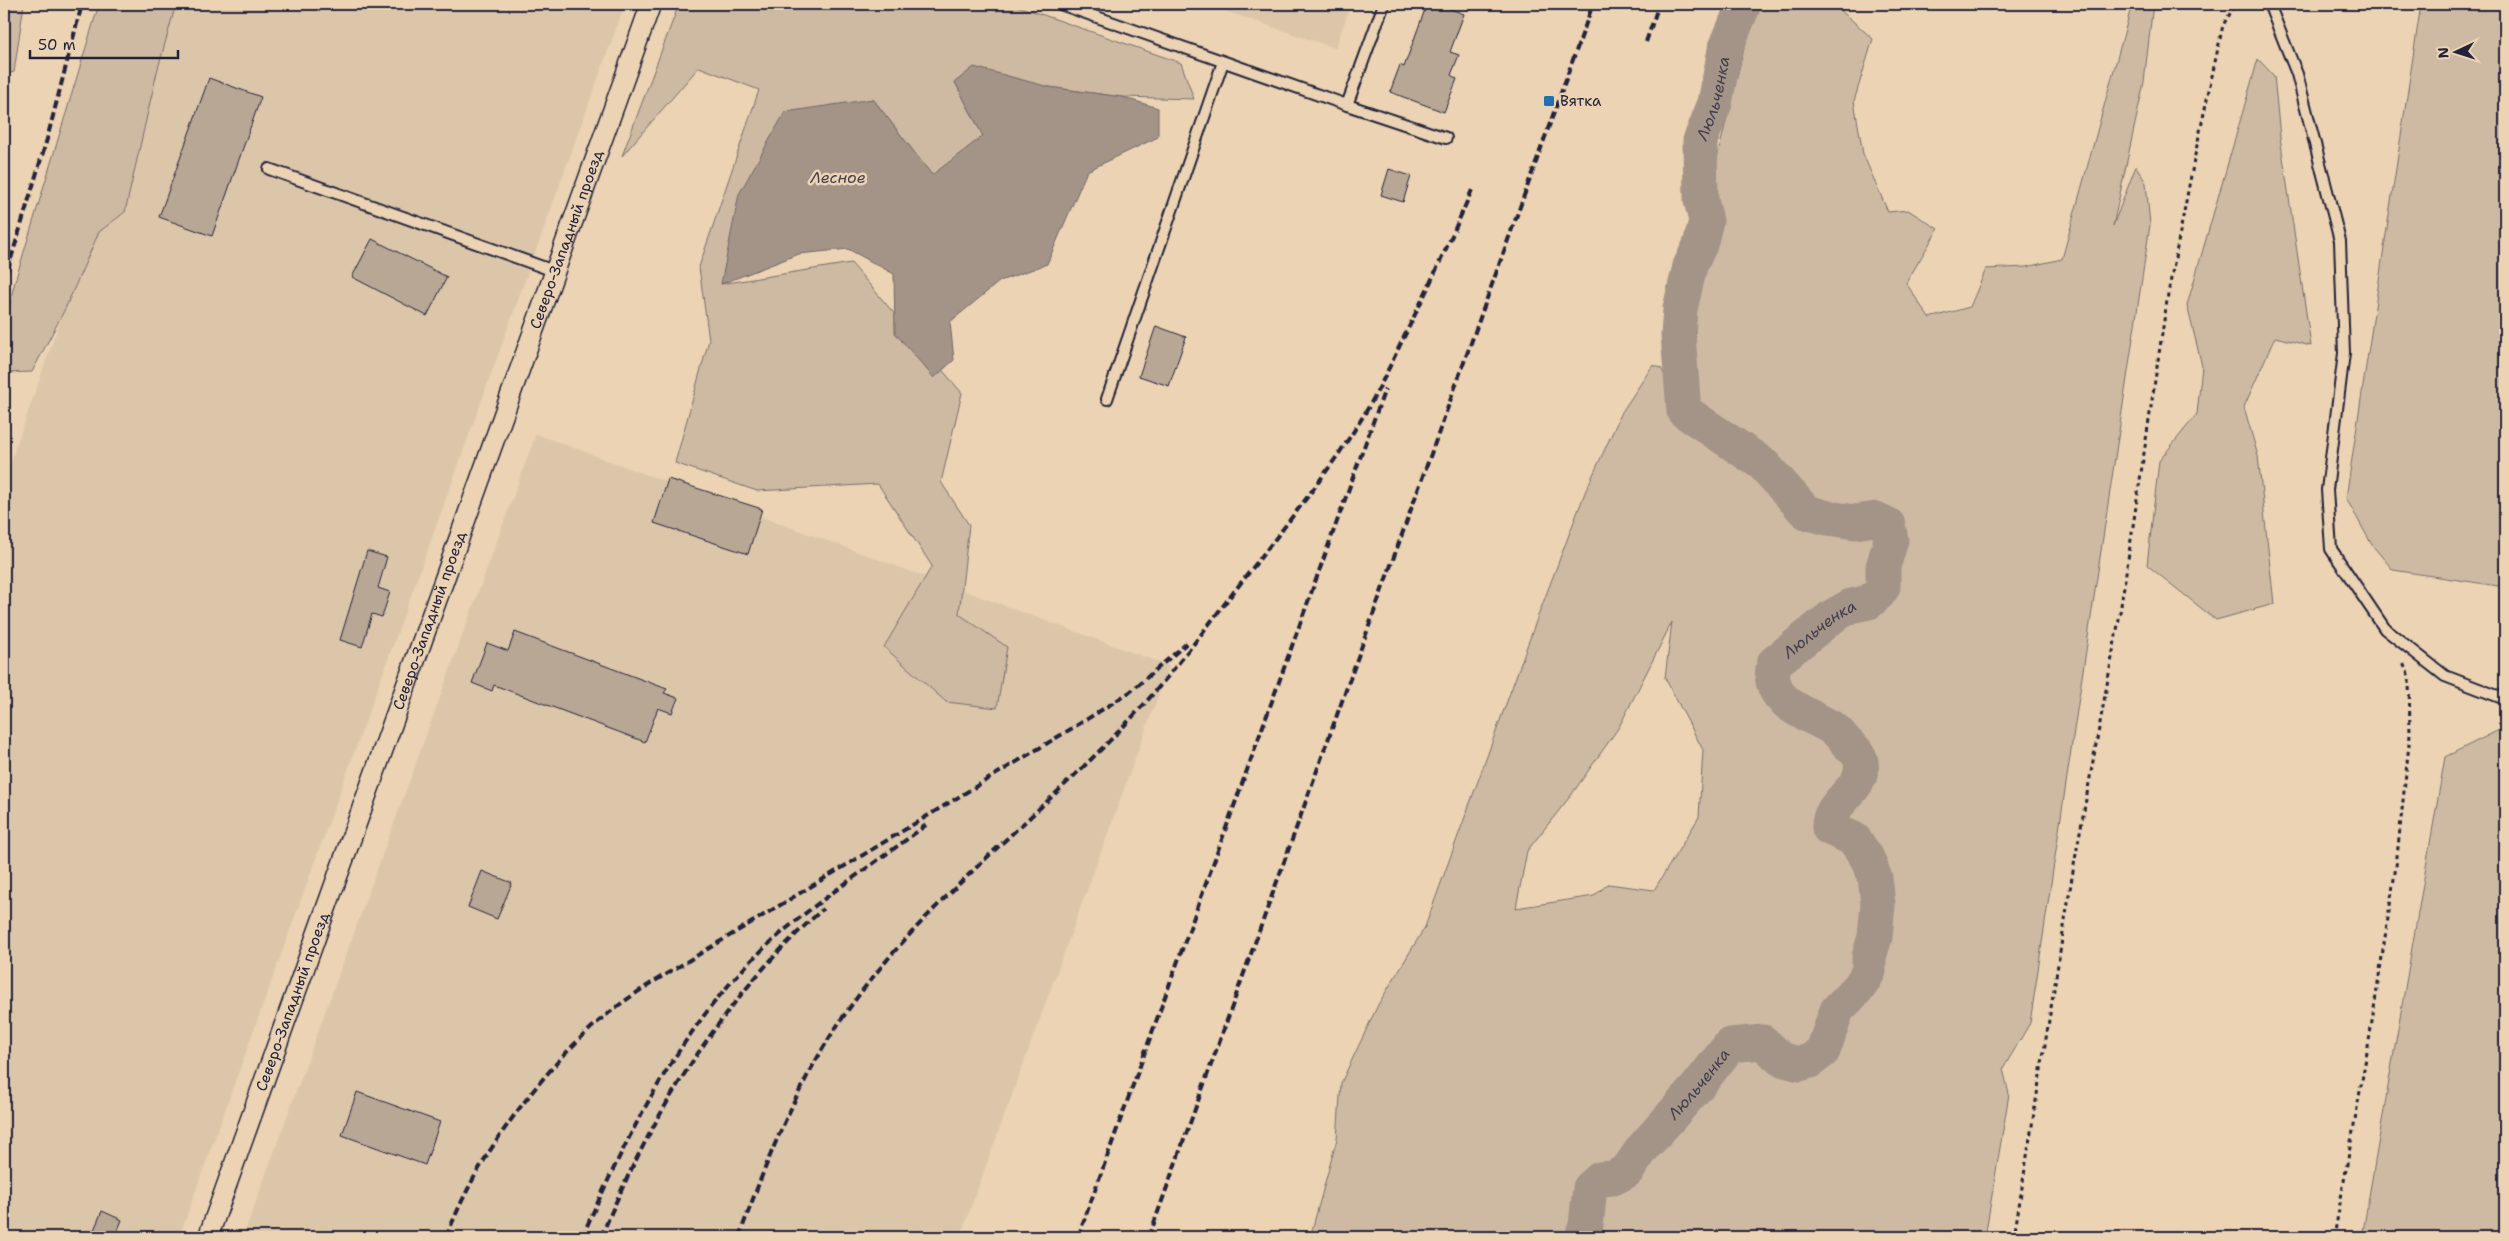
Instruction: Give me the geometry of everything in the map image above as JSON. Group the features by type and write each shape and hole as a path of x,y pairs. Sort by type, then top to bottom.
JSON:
{"street":[{"name":"Северо-Западный проезд","path":"208,1237 651,4"}],"lane":[{"path":"1060,4 1446,138"},
{"path":"1347,105 1384,4"},
{"path":"2269,4 2298,74 2340,241 2344,353 2327,490 2331,549 2385,629 2445,676 2505,699"},
{"path":"1107,399 1223,62"},
{"path":"269,170 554,271"}],"path":[{"path":"2014,1237 2074,865 2119,619 2168,294 2196,150 2224,25 2236,4"},
{"path":"2334,1237 2369,1041 2396,866 2410,735 2409,676 2401,660"}],"shaded area":[{"path":"4,4 24,4 14,72 4,75"},
{"path":"99,4 176,4 157,72 125,212 99,232 65,309 32,372 4,373 4,333 14,285"},
{"path":"171,4 625,4 179,1237 4,1237 4,481"},
{"path":"679,4 1012,4 1181,63 1194,99 1122,97 1049,87 955,82 983,136 932,176 873,99 721,284 851,263 962,393 941,482 969,525 959,614 1007,647 997,708 946,702 884,647 932,566 878,484 757,491 675,463 709,340 699,267 759,90 699,67 622,156"},
{"path":"1204,4 1351,4 1335,48"},
{"path":"1760,4 1838,4 1839,9 1873,39 1854,101 1863,154 1888,212 1908,210 1938,229 1906,283 1929,318 1970,307 1986,269 2026,267 2062,259 2132,4 2153,4 2144,82 2113,226 2136,166 2146,183 2150,225 2030,1023 2003,1069 2009,1094 1985,1237 1313,1237 1312,1230 1337,1139 1341,1083 1378,1005 1425,927 1586,490 1622,412 1653,365 1661,368 1675,397 1686,394 1694,380 1696,305 1718,154 1752,16","holes":["1672,622 1665,678 1703,750 1699,817 1654,890 1608,884 1594,896 1516,908 1527,851 1572,794 1619,727"]},
{"path":"2421,4 2505,4 2505,587 2393,570 2372,545 2346,498"},
{"path":"2258,59 2274,76 2280,137 2311,346 2275,337 2244,407 2258,456 2274,604 2216,620 2147,565 2159,461 2197,414 2202,366 2187,305"},
{"path":"536,434 1169,666 960,1237 243,1237"},
{"path":"2505,727 2505,1237 2362,1237 2445,757"}],"water":[{"name":"Лесное","path":"974,67 1049,87 1122,97 1158,108 1158,137 1087,171 1047,264 1000,281 950,322 954,360 934,378 895,333 894,274 848,249 799,254 721,284 739,194 785,112 873,99 932,175 983,136 955,82"}],"building":[{"path":"1427,4 1437,4 1464,14 1450,52 1459,55 1451,75 1457,79 1444,112 1390,92 1400,65 1404,67"},
{"path":"209,78 261,97 212,236 159,217"},
{"path":"1389,169 1411,176 1403,202 1381,195"},
{"path":"372,239 447,277 427,316 352,277"},
{"path":"1156,326 1186,337 1169,386 1139,376"},
{"path":"668,479 762,509 748,554 654,523"},
{"path":"367,551 387,557 378,588 390,592 382,617 372,614 362,647 340,640"},
{"path":"515,632 667,689 664,693 678,698 672,713 658,708 645,742 494,685 492,691 472,683 487,643 508,651"},
{"path":"482,871 512,883 497,919 468,907"},
{"path":"357,1092 440,1122 425,1165 342,1135"},
{"path":"102,1211 122,1220 115,1237 91,1237"}],"waterway":[{"name":"Люльченка","path":"1582,1237 1586,1225 1590,1188 1600,1179 1613,1178 1627,1171 1642,1149 1697,1087 1730,1045 1763,1042 1781,1059 1799,1064 1810,1061 1823,1051 1837,1010 1860,986 1869,971 1869,957 1875,937 1878,904 1875,878 1867,858 1854,839 1829,828 1834,810 1858,780 1861,772 1861,762 1854,750 1834,729 1800,711 1781,697 1775,688 1773,677 1774,663 1833,616 1851,606 1869,602 1878,594 1883,587 1883,567 1891,540 1888,525 1876,519 1855,522 1806,512 1763,464 1684,411 1678,335 1680,309 1690,266 1700,245 1706,221 1701,200 1700,141 1715,103 1725,50 1744,4"}],"railway":[{"path":"4,282 47,139 82,4"},
{"path":"1149,1237 1593,4"},
{"path":"1646,42 1659,4"},
{"path":"739,1237 771,1153 796,1098 825,1045 874,976 948,895 1069,781 1146,702 1199,637 1334,461 1381,384 1429,286 1472,190"},
{"path":"1078,1237 1385,389"},
{"path":"446,1237 480,1167 511,1120 566,1052 613,1009 663,976 1130,692 1187,643"},
{"path":"582,1237 616,1164 654,1092 674,1058 722,993 749,963 790,925 926,825"},
{"path":"601,1237 643,1147 693,1060 753,980 787,943 823,909"}],"place":[{"name":"Вятка","path":"1549,101"}]}
